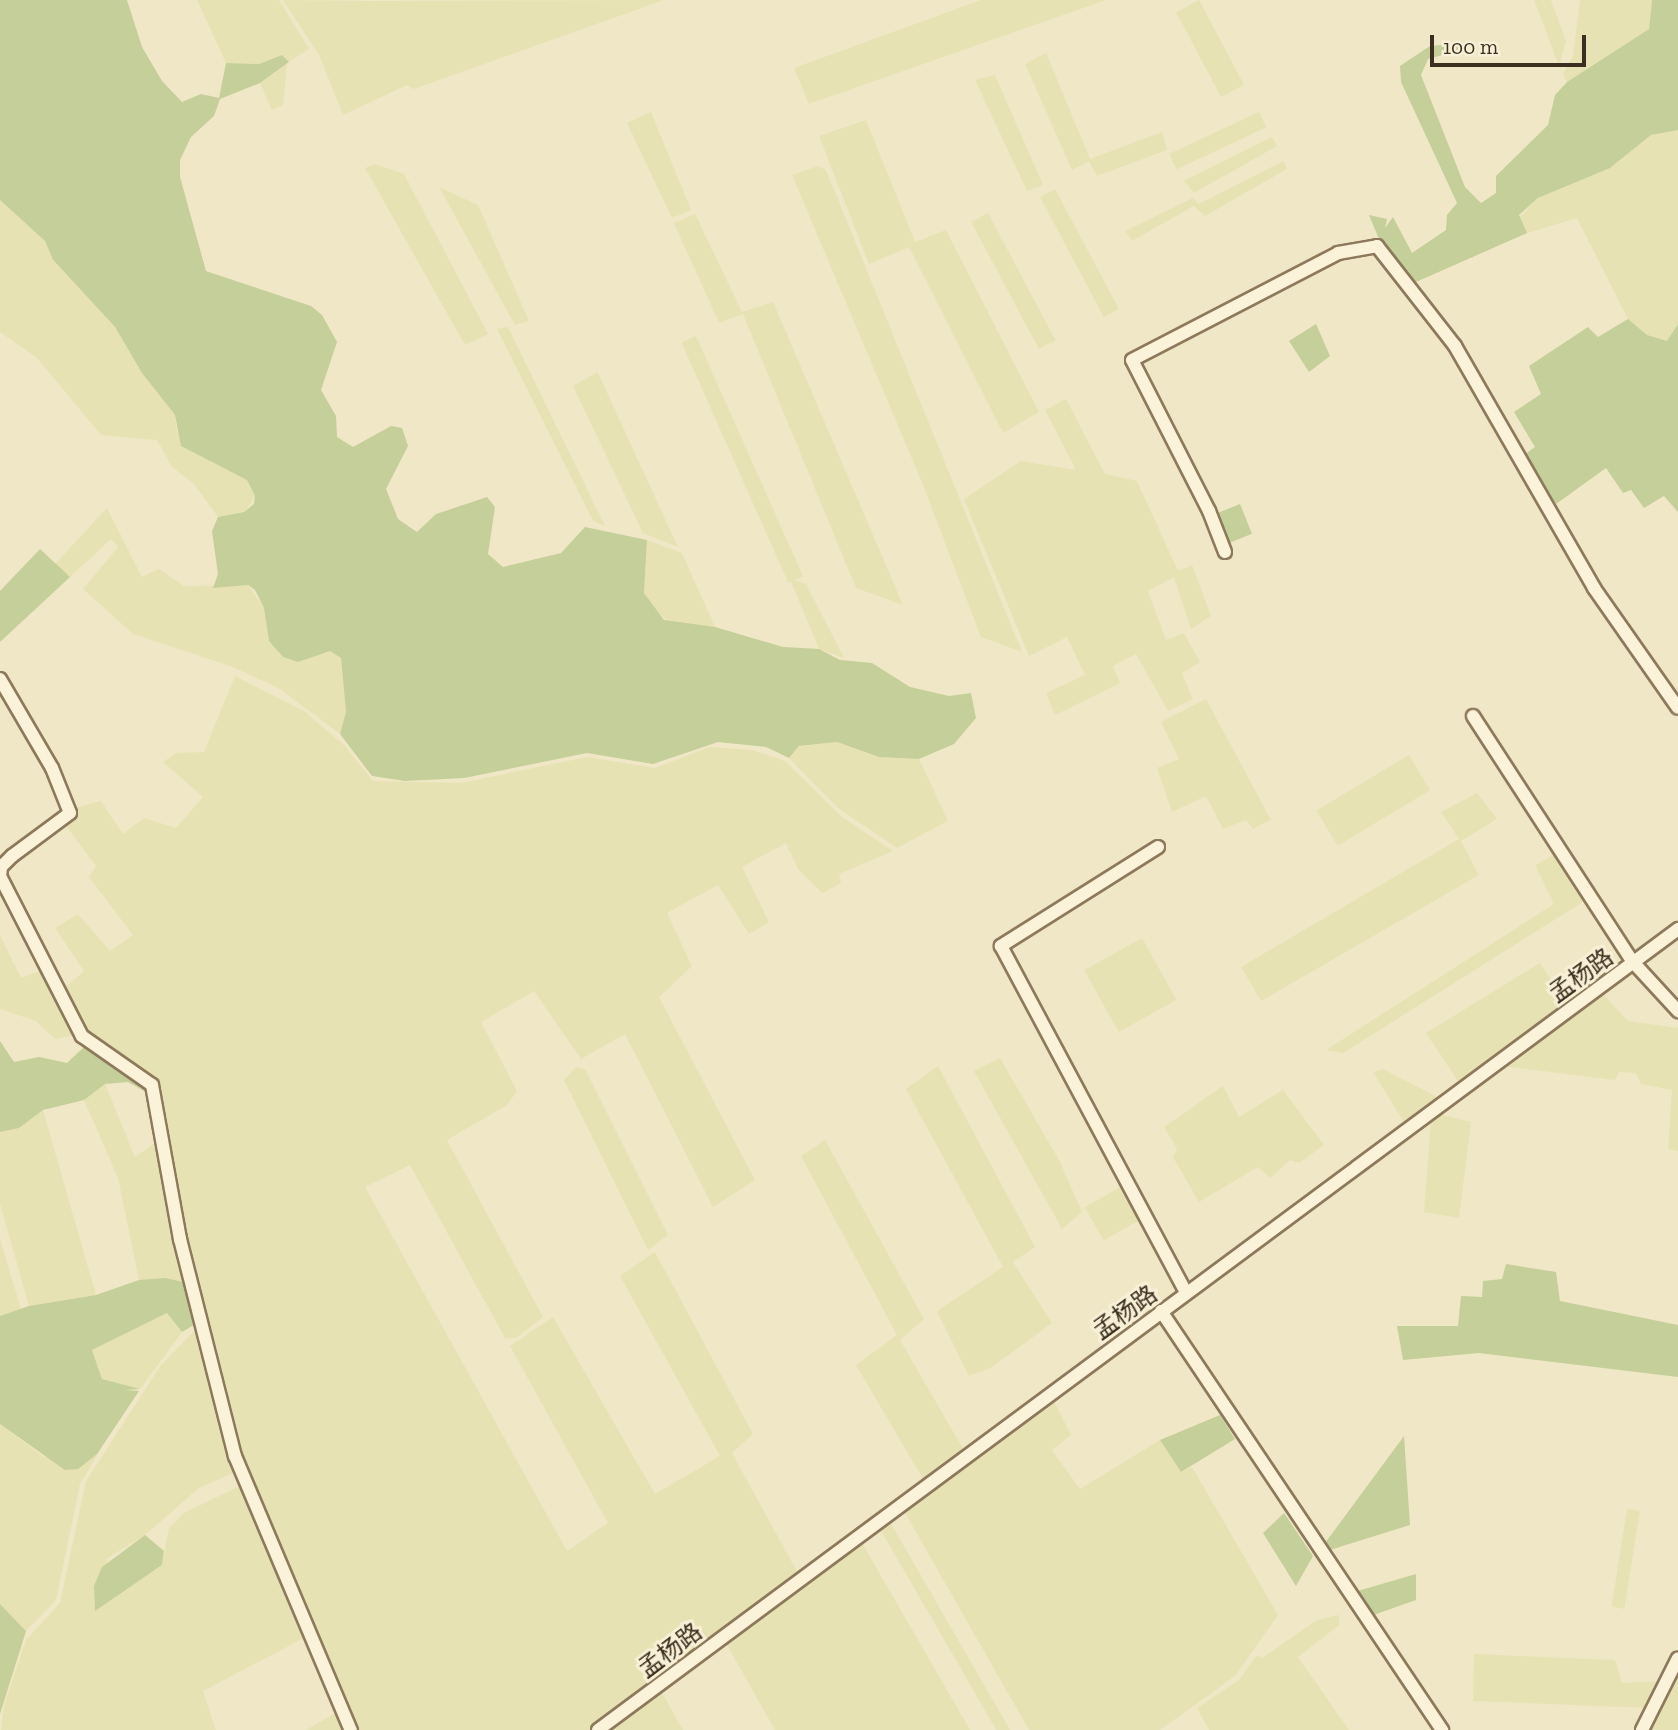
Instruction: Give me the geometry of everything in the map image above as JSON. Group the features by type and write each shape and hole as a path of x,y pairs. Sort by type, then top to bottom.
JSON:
{"street":[{"path":"1225,552 1132,360 1338,253 1377,246 1455,346 1594,588 1678,708"},
{"path":"0,679 52,768 70,813 12,856 1,867 0,876 82,1036 152,1085 183,1251 234,1456 351,1730"},
{"path":"1473,716 1633,962 1678,1010"},
{"path":"1158,847 1002,946 1186,1293"},
{"name":"孟杨路","path":"598,1730 1678,929"},
{"path":"1161,1311 1442,1730"},
{"path":"1642,1730 1678,1658"}],"shaded area":[{"path":"197,0 279,0 309,49 289,62 282,55 259,64 226,63"},
{"path":"283,0 664,0 414,89 407,85 343,115 319,55"},
{"path":"981,0 1106,0 809,104 794,68"},
{"path":"1199,0 1244,85 1221,97 1176,12"},
{"path":"1534,0 1551,0 1566,41 1559,66"},
{"path":"1580,0 1652,0 1649,29 1567,82 1563,74 1573,56"},
{"path":"1046,53 1090,159 1162,132 1167,150 1097,176 1089,161 1072,170 1025,64"},
{"path":"287,64 283,105 272,110 260,83"},
{"path":"995,75 1043,185 1027,191 975,80"},
{"path":"651,112 691,210 672,218 627,123"},
{"path":"1259,112 1266,127 1176,169 1169,154"},
{"path":"866,120 915,242 946,230 1039,412 1003,433 909,247 869,264 819,136"},
{"path":"1678,130 1678,324 1667,342 1647,335 1628,319 1577,218 1527,233 1519,218 1538,198 1610,168 1651,135"},
{"path":"1272,137 1277,146 1194,193 1184,181"},
{"path":"1283,161 1287,169 1205,216 1194,206 1132,241 1125,231 1193,198 1199,204"},
{"path":"375,164 404,174 488,334 465,345 365,168"},
{"path":"818,166 826,170 1022,652 981,637 921,480 792,175"},
{"path":"439,187 478,205 529,321 515,325"},
{"path":"1055,189 1119,309 1104,317 1040,197"},
{"path":"0,200 45,241 53,261 115,327 142,373 175,415 177,431 212,463 230,468 247,480 255,496 246,511 218,517 194,484 172,467 157,440 101,435 37,358 0,332"},
{"path":"988,213 1056,340 1039,349 971,222"},
{"path":"695,214 742,312 773,302 903,605 856,588 743,314 719,323 674,223"},
{"path":"508,327 605,526 593,521 497,329"},
{"path":"696,336 803,576 788,583 681,343"},
{"path":"598,372 678,547 643,533 573,386"},
{"path":"1066,399 1105,474 1137,481 1178,571 1192,565 1211,616 1191,629 1174,577 1148,591 1166,640 1184,633 1200,662 1182,673 1193,699 1168,711 1136,654 1113,666 1120,683 1055,715 1046,693 1085,675 1067,637 1029,656 964,499 1021,461 1076,470 1045,410"},
{"path":"107,508 142,577 159,569 184,586 248,585 264,608 269,641 298,662 330,651 341,658 346,712 340,734 280,689 233,667 133,634 83,589 118,547 111,539 70,577 54,565"},
{"path":"647,540 682,553 715,627 670,623 651,606 644,593"},
{"path":"790,579 806,584 844,658 819,649"},
{"path":"235,676 304,711 344,745 373,781 461,783 587,757 655,768 709,747 753,750 785,761 842,817 893,851 839,874 841,883 822,893 798,869 786,843 742,867 769,922 749,934 718,885 667,913 692,966 659,997 755,1180 713,1207 625,1034 581,1059 534,991 481,1022 517,1091 507,1105 447,1140 543,1317 516,1338 505,1338 410,1165 365,1187 567,1551 608,1523 510,1346 553,1317 655,1494 720,1456 620,1276 655,1252 753,1434 732,1453 800,1577 593,1730 352,1730 251,1501 180,1237 158,1093 83,1037 59,993 84,971 55,928 78,914 110,951 133,935 89,877 96,866 67,827 71,809 101,801 123,834 144,818 176,828 203,797 163,762 176,753 204,752"},
{"path":"1206,699 1271,820 1253,829 1246,820 1223,829 1206,796 1172,812 1157,768 1179,759 1161,722"},
{"path":"837,742 879,757 919,759 948,821 897,848 838,808 789,758 799,747"},
{"path":"1409,755 1430,790 1338,846 1316,811"},
{"path":"1477,793 1497,819 1461,841 1479,875 1261,1001 1241,967 1459,839 1441,812"},
{"path":"1557,853 1586,900 1343,1053 1326,1050 1554,904 1535,865"},
{"path":"0,935 21,978 42,970 76,1035 55,1039 36,1021 0,1009"},
{"path":"1142,938 1176,1000 1119,1032 1084,970"},
{"path":"1540,963 1569,1008 1462,1087 1426,1033"},
{"path":"1602,993 1628,1021 1678,1028 1678,1151 1668,1149 1672,1090 1641,1084 1636,1073 1619,1072 1615,1080 1503,1066"},
{"path":"1000,1058 1060,1162 1082,1212 1062,1229 974,1071"},
{"path":"938,1066 1035,1247 1013,1262 1052,1323 992,1367 969,1376 937,1311 1003,1267 906,1089"},
{"path":"576,1067 585,1069 668,1235 648,1250 564,1080"},
{"path":"1383,1069 1443,1100 1407,1127 1373,1072"},
{"path":"105,1084 135,1157 162,1138 187,1283 139,1280 118,1178 84,1100"},
{"path":"1223,1086 1239,1117 1283,1090 1324,1145 1299,1163 1290,1160 1270,1178 1258,1167 1199,1202 1173,1157 1177,1149 1164,1127"},
{"path":"43,1110 96,1295 29,1306 0,1204 0,1132 19,1128"},
{"path":"1439,1114 1471,1122 1459,1218 1424,1212 1431,1120"},
{"path":"825,1140 924,1319 900,1340 966,1454 926,1484 856,1365 897,1335 801,1156"},
{"path":"1122,1186 1141,1219 1104,1240 1085,1208"},
{"path":"0,1239 21,1309 0,1316"},
{"path":"167,1313 182,1332 140,1389 102,1379 92,1350"},
{"path":"197,1328 236,1472 199,1488 145,1535 108,1558 95,1610 162,1565 169,1528 184,1513 240,1486 310,1635 203,1691 216,1730 1,1730 4,1705 26,1640 60,1603 86,1481 161,1365"},
{"path":"1054,1401 1071,1435 1052,1450 1080,1489 1160,1440 1181,1472 1192,1467 1278,1615 1235,1676 1160,1730 1029,1730 904,1511"},
{"path":"0,1424 44,1457 97,1454 104,1444 80,1484 56,1600 26,1631 0,1604"},
{"path":"1627,1509 1640,1511 1624,1609 1612,1607"},
{"path":"890,1522 1010,1730 996,1730 880,1528"},
{"path":"862,1543 970,1730 775,1730 726,1643"},
{"path":"1339,1615 1339,1625 1298,1657 1349,1730 1209,1730 1197,1708 1239,1680 1257,1655 1262,1658 1317,1620"},
{"path":"1474,1654 1615,1660 1622,1683 1663,1681 1650,1708 1473,1701"},
{"path":"1678,1667 1678,1730 1645,1730"},
{"path":"661,1691 683,1730 608,1730"},
{"path":"341,1710 347,1730 306,1730"}],"green space":[{"path":"0,0 127,0 142,47 162,81 182,102 201,94 219,98 226,63 259,64 282,55 289,62 260,83 220,99 214,116 191,137 180,160 180,177 206,271 311,306 322,315 337,342 321,390 336,416 337,437 353,447 391,426 402,428 408,446 386,489 398,519 417,532 436,514 487,497 495,507 488,554 503,567 561,553 585,527 647,540 644,593 664,620 715,627 783,647 819,649 840,660 872,663 910,687 949,696 971,693 976,718 954,744 919,759 879,757 837,742 799,746 789,758 766,747 718,742 653,764 587,753 464,778 405,781 372,776 340,734 346,712 341,658 330,651 298,662 283,657 269,641 264,608 255,590 248,585 213,588 218,574 212,531 218,517 244,512 254,504 255,496 247,480 181,446 175,415 142,373 115,327 53,260 45,241 0,200"},
{"path":"1652,0 1678,0 1678,130 1651,135 1610,168 1538,198 1519,215 1527,233 1416,282 1381,244 1369,215 1387,219 1385,228 1393,217 1412,253 1446,230 1447,215 1457,203 1401,82 1400,66 1430,46 1463,43 1457,51 1428,59 1421,75 1465,187 1481,203 1496,193 1496,176 1548,125 1555,95 1567,82 1649,29"},
{"path":"1628,319 1647,335 1667,341 1678,324 1678,512 1664,496 1644,508 1631,490 1623,493 1606,468 1556,504 1524,455 1535,447 1514,412 1541,394 1529,366 1588,327 1598,337"},
{"path":"1316,324 1330,356 1309,372 1289,341"},
{"path":"1240,504 1252,534 1224,545 1212,515"},
{"path":"40,549 70,577 0,642 0,591"},
{"path":"0,1041 14,1062 39,1057 67,1063 85,1046 140,1078 155,1097 128,1082 105,1084 84,1100 43,1110 19,1128 0,1132"},
{"path":"1506,1264 1556,1272 1560,1301 1678,1325 1678,1377 1479,1353 1403,1360 1397,1326 1458,1326 1461,1296 1482,1297 1483,1281 1502,1279"},
{"path":"166,1278 187,1283 197,1323 182,1332 167,1313 92,1350 102,1379 140,1389 126,1390 139,1391 97,1454 78,1469 65,1470 0,1424 0,1316 29,1306 96,1295 139,1280"},
{"path":"1220,1415 1235,1439 1181,1472 1160,1440"},
{"path":"1404,1436 1410,1525 1317,1554"},
{"path":"1284,1513 1313,1556 1296,1586 1263,1533"},
{"path":"145,1535 164,1551 162,1565 95,1611 94,1586 102,1567"},
{"path":"1416,1574 1416,1600 1362,1619 1344,1595"},
{"path":"0,1604 26,1631 0,1714"}]}
